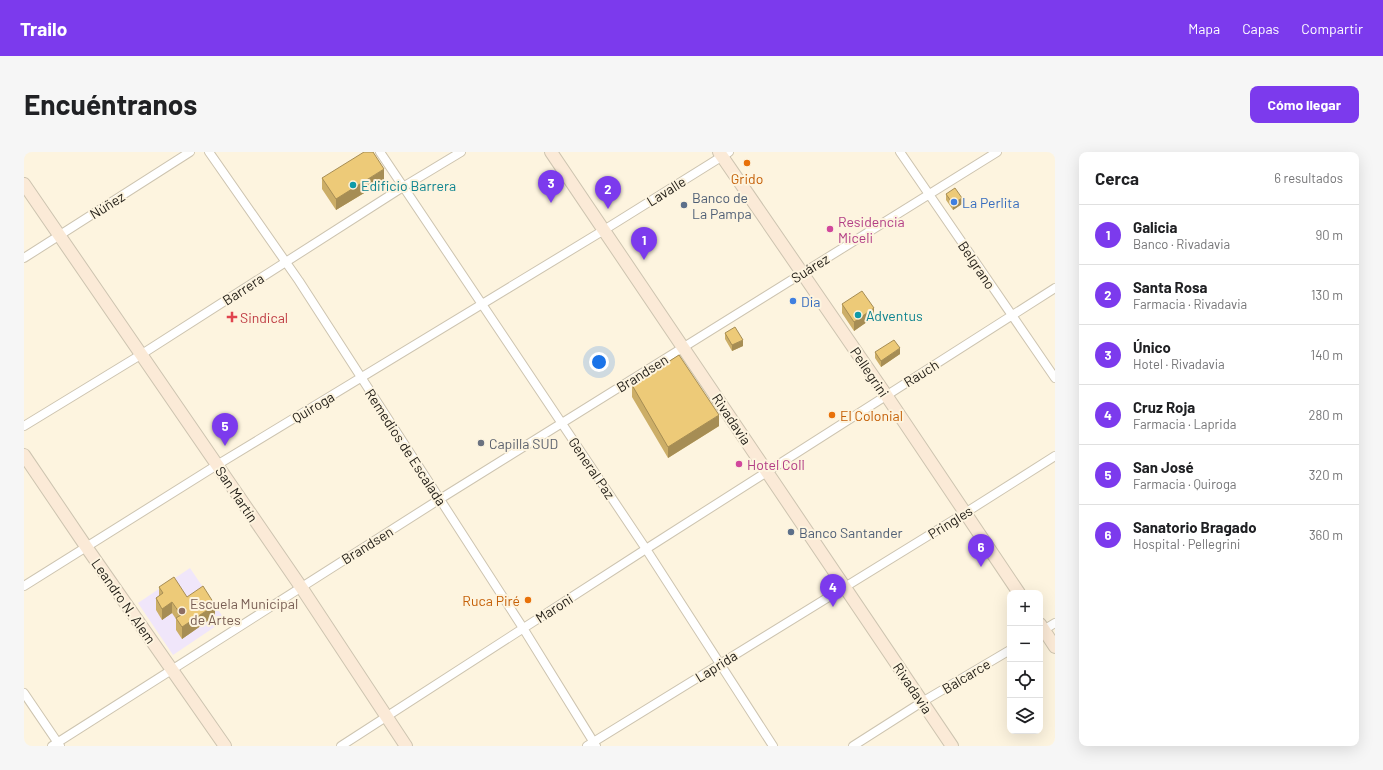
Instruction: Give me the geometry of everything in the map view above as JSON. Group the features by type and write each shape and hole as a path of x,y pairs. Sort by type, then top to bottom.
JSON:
{"main road":[{"name":"Rivadavia","path":"551,152 952,746"},
{"name":"Pellegrini","path":"724,153 802,273 1017,590"},
{"name":"San Martín","path":"24,184 301,587 406,746"},
{"name":"Leandro N. Alem","path":"24,455 225,746"},
{"path":"1043,632 1055,647"}],"street":[{"name":"Núñez","path":"24,258 190,152"},
{"name":"Remedios de Escalada","path":"209,152 286,262 440,499 523,628 592,745"},
{"name":"General Paz","path":"380,152 646,548 773,746"},
{"name":"Barrera","path":"24,426 142,354 403,187 461,152"},
{"name":"Belgrano","path":"900,152 1055,378"},
{"name":"Suárez","path":"683,347 997,152"},
{"name":"Lavalle","path":"604,230 724,153"},
{"name":"Quiroga","path":"24,586 87,548 217,465 604,230"},
{"name":"Rauch","path":"768,472 1055,288"},
{"name":"Brandsen","path":"57,745 301,587 683,347"},
{"name":"Pringles","path":"845,587 1055,456"},
{"name":"Maroni","path":"341,746 646,548 768,472"},
{"name":"Laprida","path":"592,745 720,663 845,587"},
{"path":"1043,628 1055,623"},
{"name":"Balcarce","path":"853,746 922,702 1007,652"},
{"path":"24,693 57,745"}],"shaded area":[{"name":"Escuela Municipal de Artes","path":"190,568 225,620 173,655 138,603"}],"building":[{"path":"364,152 373,152 384,169 336,199 322,178"},
{"path":"955,188 962,198 953,204 946,194"},
{"path":"862,291 874,308 854,322 842,304"},
{"path":"735,327 743,340 732,345 725,333"},
{"path":"894,340 900,348 881,361 875,352"},
{"path":"679,355 719,415 668,447 632,385"},
{"path":"174,577 187,597 203,586 215,605 182,627 176,618 181,615 172,602 162,609 156,598 163,593 159,587"}],"place":[{"name":"Grido","path":"747,163"},
{"name":"Edificio Barrera","path":"353,185"},
{"name":"La Perlita","path":"954,202"},
{"name":"Único","path":"551,203"},
{"name":"Banco de La Pampa","path":"684,205"},
{"name":"Santa Rosa","path":"608,209"},
{"name":"Residencia Miceli","path":"830,229"},
{"name":"Galicia","path":"644,260"},
{"name":"Dia","path":"793,301"},
{"name":"Adventus","path":"858,315"},
{"name":"Sindical","path":"232,317"},
{"name":"El Colonial","path":"832,415"},
{"name":"Capilla SUD","path":"481,443"},
{"name":"San José","path":"225,446"},
{"name":"Hotel Coll","path":"739,464"},
{"name":"Banco Santander","path":"791,532"},
{"name":"Sanatorio Bragado","path":"981,567"},
{"name":"Ruca Piré","path":"528,600"},
{"name":"Cruz Roja","path":"833,607"},
{"name":"Escuela Municipal de Artes","path":"182,611"}]}
